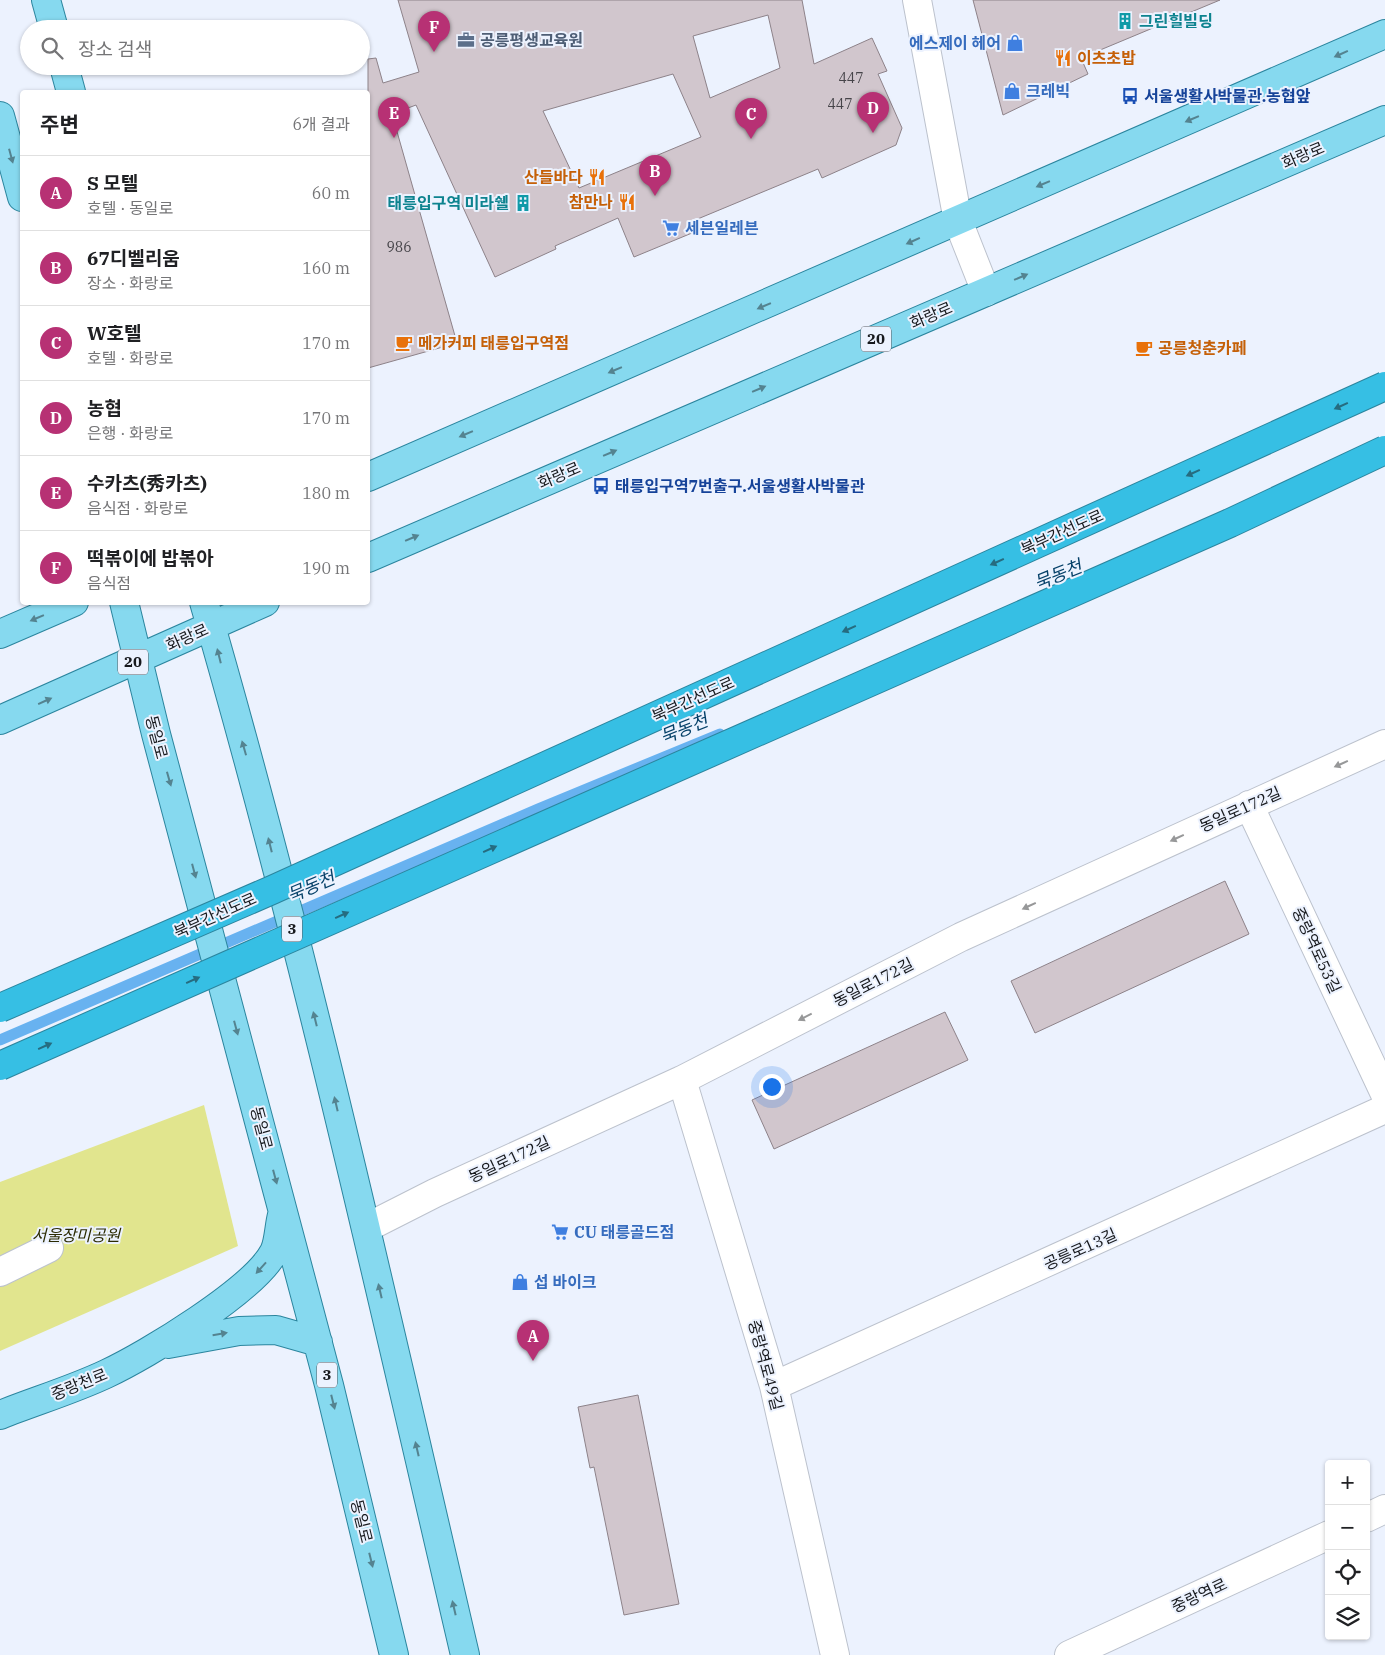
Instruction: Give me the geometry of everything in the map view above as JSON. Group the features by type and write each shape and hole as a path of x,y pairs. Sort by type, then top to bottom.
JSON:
{"highway":[{"name":"북부간선도로","path":"0,1008 272,890 1385,386"},
{"path":"0,1066 1230,523 1385,450"}],"main road":[{"path":"46,0 52,20"},
{"path":"370,476 1385,34"},
{"path":"66,75 70,90"},
{"path":"0,116 20,190"},
{"name":"화랑로","path":"370,557 1385,120"},
{"path":"0,634 67,605"},
{"name":"동일로","path":"125,605 318,1342 394,1655"},
{"name":"화랑로","path":"0,720 138,659 208,614 251,605"},
{"name":"3","path":"208,614 257,792 328,1066 465,1655"},
{"name":"중랑천로","path":"0,1415 107,1374 155,1346 229,1298 261,1268 274,1251 283,1207"},
{"path":"155,1346 239,1330 276,1330 318,1342"}],"street":[{"path":"918,0 958,221 986,292"},
{"name":"동일로172길","path":"366,1228 435,1193 682,1080 961,937 1385,744"},
{"name":"중랑역로53길","path":"1249,805 1385,1094"},
{"name":"중랑역로49길","path":"682,1080 774,1386 835,1655"},
{"name":"공릉로13길","path":"774,1386 1385,1109"},
{"path":"0,1272 49,1248"},
{"path":"1370,1516 1385,1509"},
{"name":"중랑역로","path":"1069,1655 1325,1537"}],"green space":[{"name":"서울장미공원","path":"204,1105 238,1246 0,1351 0,1182"}],"building":[{"path":"398,0 802,0 814,64 872,38 887,71 878,74 902,128 896,145 822,178 818,169 688,223 692,233 634,257 618,218 555,246 556,249 495,277 416,105 392,114 457,343 370,367 370,90 368,90 368,75 370,75 370,59 376,58 383,83 419,72","holes":["768,15 780,68 710,98 693,36","673,74 701,137 579,188 543,111"]},
{"path":"973,0 1220,0 1081,58 1088,74 1003,115"},
{"path":"1225,881 1249,934 1035,1033 1011,981"},
{"path":"945,1012 968,1060 774,1149 752,1100"},
{"path":"638,1395 679,1604 624,1615 594,1467 590,1468 578,1407"}],"waterway":[{"name":"묵동천","path":"0,1040 538,809 720,734"}],"place":[{"name":"그린힐빌딩","path":"1125,21"},
{"name":"공릉평생교육원","path":"466,40"},
{"name":"에스제이 헤어","path":"1015,43"},
{"name":"떡볶이에 밥볶아","path":"434,52"},
{"name":"이츠초밥","path":"1063,58"},
{"name":"크레빅","path":"1012,91"},
{"name":"서울생활사박물관.농협앞","path":"1130,96"},
{"name":"농협","path":"873,133"},
{"name":"수카츠(秀카츠)","path":"394,138"},
{"name":"W호텔","path":"751,139"},
{"name":"산들바다","path":"597,177"},
{"name":"67디벨리움","path":"655,196"},
{"name":"참만나","path":"627,202"},
{"name":"태릉입구역 미라쉘","path":"523,203"},
{"name":"세븐일레븐","path":"671,228"},
{"name":"메가커피 태릉입구역점","path":"404,343"},
{"name":"공릉청춘카페","path":"1144,348"},
{"name":"태릉입구역7번출구.서울생활사박물관","path":"601,486"},
{"name":"CU 태릉골드점","path":"560,1232"},
{"name":"섭 바이크","path":"520,1282"},
{"name":"S 모텔","path":"533,1361"}]}
